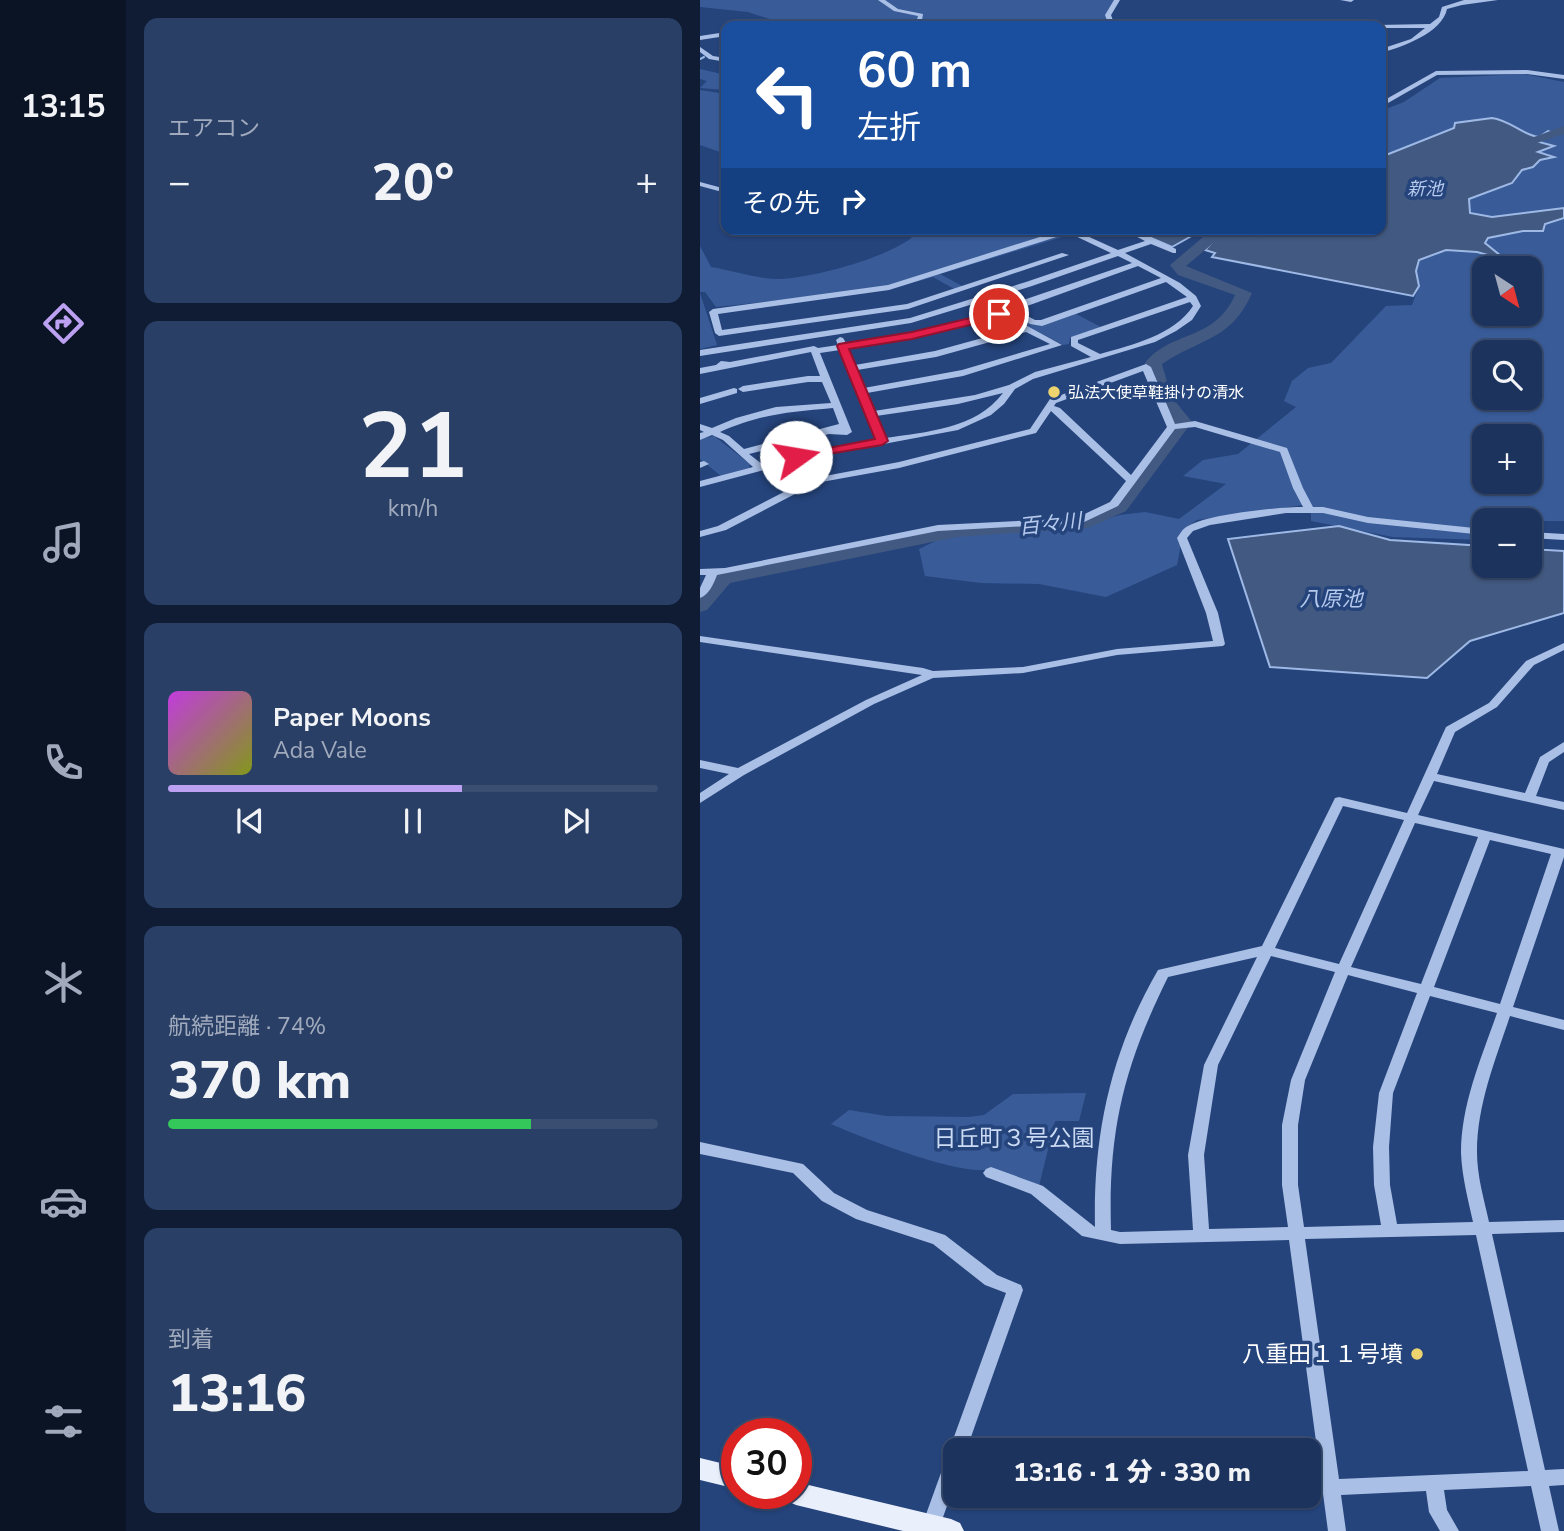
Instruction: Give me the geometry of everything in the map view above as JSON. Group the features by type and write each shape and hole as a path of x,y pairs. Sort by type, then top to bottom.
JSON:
{"main road":[{"path":"700,1469 721,1474"},
{"path":"812,1497 937,1529"}],"street":[{"path":"881,0 896,10 921,15 919,21"},
{"path":"1110,21 1108,15 1117,0"},
{"path":"1343,0 1351,0"},
{"path":"1386,49 1413,40 1442,18 1444,8 1467,1 1495,0"},
{"path":"1386,26 1431,26"},
{"path":"700,38 721,35"},
{"path":"700,49 711,58 721,59"},
{"path":"1386,101 1436,73 1527,72 1564,77"},
{"path":"700,184 721,190"},
{"path":"1037,242 1065,256 908,306 831,319 719,332 713,312 821,299 889,287 1057,235"},
{"path":"872,414 1012,387 1034,375 1098,357 1187,323 1196,310 1193,298 1167,279 1082,235"},
{"path":"1139,235 1173,251"},
{"path":"700,353 933,314 1152,241"},
{"path":"1138,263 1012,307 1011,311 1033,322 1042,323 1167,279"},
{"path":"939,272 968,288"},
{"path":"1098,357 1074,344 1074,339 1193,298"},
{"path":"821,299 882,441"},
{"path":"700,372 928,332 991,314 999,314 1058,345 963,373 861,391"},
{"path":"852,368 936,354 1026,329"},
{"path":"744,452 829,431 847,432 816,353"},
{"path":"700,534 722,528 813,481 899,465 1032,431 1053,401 1146,367 1172,426"},
{"path":"700,401 738,390 825,377"},
{"path":"700,484 808,455 944,431 971,422 997,408 1012,387"},
{"path":"700,437 766,412 836,402"},
{"path":"1050,408 1057,410 1131,480"},
{"path":"700,595 706,573 937,528 1078,521 1114,503 1172,426 1195,424 1283,450 1294,471 1296,492 1310,510"},
{"path":"700,427 726,438 760,468"},
{"path":"700,799 740,772 870,702 931,676 1023,670 1117,652 1219,644 1212,613 1182,538 1189,529 1208,522 1310,510 1379,521 1472,531"},
{"path":"1542,535 1564,537"},
{"path":"700,639 923,671 931,676"},
{"path":"1337,1531 1296,1233 1289,1159 1294,1096 1302,1067 1343,970 1454,726 1493,705 1530,663 1564,646"},
{"path":"1529,799 1544,761 1564,746"},
{"path":"700,764 740,772"},
{"path":"1430,776 1564,806"},
{"path":"1201,1236 1196,1155 1208,1081 1216,1051 1339,801 1561,852 1502,1010 1474,1102 1470,1132 1471,1177 1550,1531"},
{"path":"1390,1231 1382,1185 1381,1120 1390,1079 1485,835"},
{"path":"1104,1235 1101,1174 1112,1096 1128,1043 1163,973 1266,950 1564,1025"},
{"path":"700,1148 798,1168 828,1197 862,1214 939,1239 991,1280 1015,1290 961,1438"},
{"path":"992,1173 1037,1191 1088,1232 1120,1238 1564,1226"},
{"path":"1330,1487 1564,1477"},
{"path":"1434,1483 1438,1512 1450,1531"},
{"path":"937,1529 943,1505"}],"green space":[{"path":"700,0 1119,2 1108,21 776,21 748,12 700,7"},
{"path":"700,69 721,74 721,90 700,88 707,81 700,79"},
{"path":"1524,74 1564,82 1564,208 1492,217 1470,213 1469,199 1512,183 1522,170 1533,167 1549,154 1537,152 1554,145 1539,142 1553,133 1548,131 1539,138 1500,119 1475,121 1386,155 1386,109 1404,102 1440,78"},
{"path":"700,90 721,93 721,152 700,145"},
{"path":"1564,218 1564,521 1542,521 1542,508 1472,508 1472,540 1393,537 1311,521 1311,504 1197,520 1184,529 1177,565 1106,597 1039,584 981,583 925,576 919,549 948,535 982,526 1080,526 1120,515 1145,512 1179,519 1226,484 1183,476 1203,460 1238,454 1296,407 1284,401 1292,381 1308,368 1331,363 1386,306 1412,305 1419,286 1416,271 1419,260 1433,253 1455,249 1471,250 1489,256 1472,256 1472,326 1542,326 1542,256 1501,256 1485,243 1488,237 1543,228 1545,224"},
{"path":"915,235 1062,237 940,274 964,287 956,290 933,277 895,288 716,307 705,292 700,292 700,246 711,267 775,279 807,276 849,266 905,243"},
{"path":"700,293 717,345 700,349"},
{"path":"995,300 1007,306 1006,311 1026,321 1041,324 1076,314 1101,327 1070,338 1069,344 1063,345 1001,312 990,312 978,305"},
{"path":"714,436 750,464 749,468 721,476 700,459 700,439"},
{"name":"日丘町３号公園","path":"1086,1093 1079,1121 1055,1121 1039,1186 990,1169 976,1170 935,1162 831,1124 849,1110 886,1116 969,1117 984,1115 1013,1094"}],"water":[{"name":"新池","path":"1492,118 1533,136 1539,137 1548,131 1554,133 1539,142 1554,146 1538,152 1554,157 1540,160 1533,167 1522,170 1512,183 1469,199 1470,213 1492,217 1564,208 1564,218 1545,224 1543,231 1523,231 1488,238 1485,243 1501,256 1446,250 1419,260 1416,271 1419,286 1413,296 1212,257 1215,253 1205,250 1219,235 1386,235 1386,155 1454,128 1455,123"},
{"path":"1144,235 1193,235 1172,247"},
{"name":"八原池","path":"1339,526 1390,540 1472,545 1472,578 1542,578 1542,550 1564,551 1564,613 1470,641 1427,678 1270,667 1228,539"}],"waterway":[{"path":"700,59 704,57"},
{"name":"新池","path":"1525,143 1564,130"},
{"name":"百々川","path":"700,606 723,578 957,531 1081,524 1119,507 1183,422 1162,396 1153,363 1227,322 1237,310 1244,293 1178,268 1178,265 1214,235"},
{"name":"百々川","path":"1214,235 1243,240 1258,235"}],"place":[{"name":"弘法大使草鞋掛けの清水","path":"1054,392"},
{"name":"八重田１１号墳","path":"1417,1354"}],"route":[{"path":"796,457 882,441 843,346 912,335 999,314"}]}
